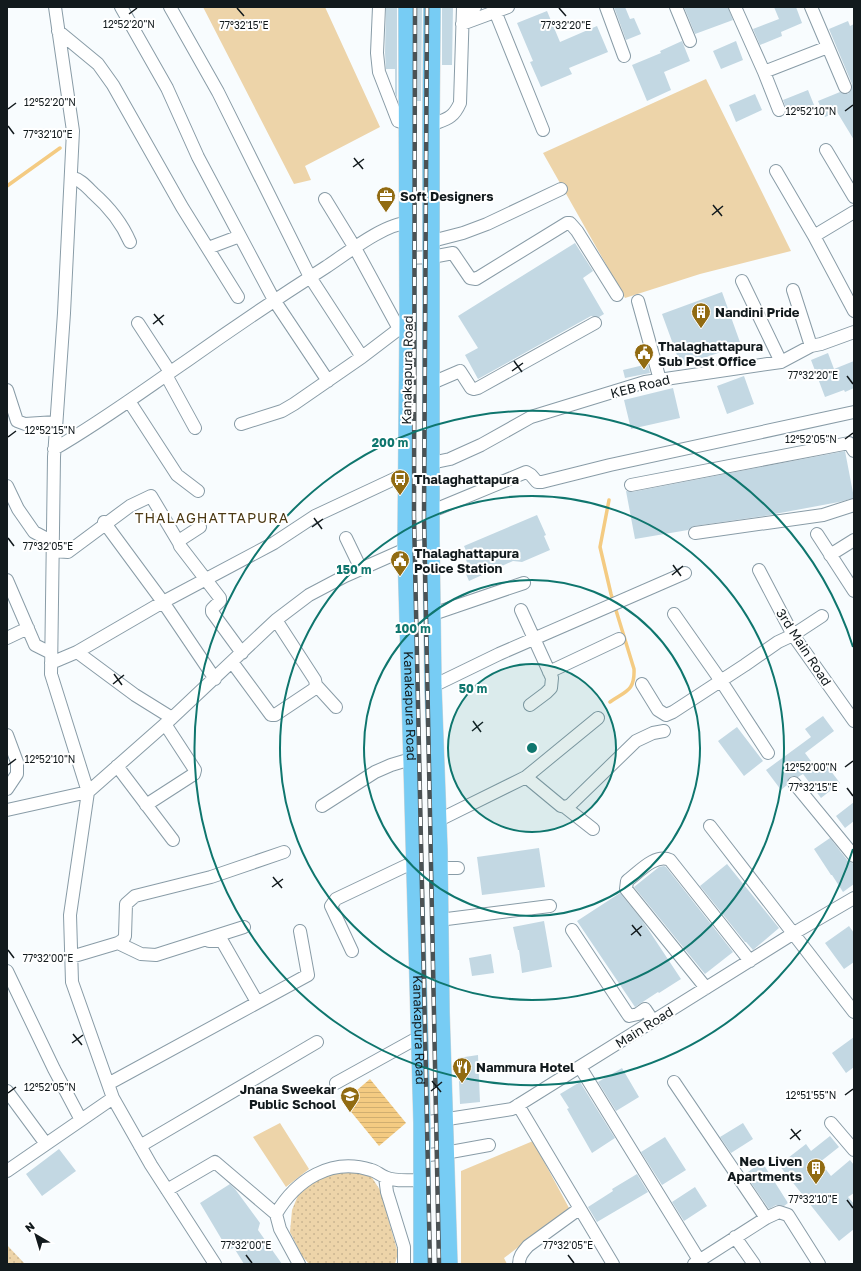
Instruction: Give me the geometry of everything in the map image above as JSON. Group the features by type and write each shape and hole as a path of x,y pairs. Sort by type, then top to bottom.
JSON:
{"highway":[{"name":"Kanakapura Road","path":"407,7 408,223 404,326 407,473 406,549 422,1124 422,1264"},
{"name":"Kanakapura Road","path":"432,7 431,463 433,686 439,820 439,920 449,1264"}],"street":[{"path":"55,7 73,131 64,314 54,449 51,674 88,792 70,915 72,982 113,1098 167,1190 215,1264"},
{"path":"121,7 167,88 198,157 274,300 328,381"},
{"path":"170,7 218,92 310,277 362,357"},
{"path":"379,7 377,54 379,72 398,121 408,124"},
{"path":"463,14 475,7"},
{"path":"463,14 495,12 508,7"},
{"path":"606,7 624,56"},
{"path":"676,7 690,41"},
{"path":"735,7 779,110"},
{"path":"811,7 845,87"},
{"path":"495,12 543,130"},
{"path":"431,125 449,118 456,113 460,103 463,14"},
{"path":"58,31 98,64 113,85 182,207 238,297"},
{"path":"764,72 828,47"},
{"path":"826,150 854,197"},
{"path":"776,171 814,236 854,311"},
{"path":"71,177 82,182 110,210 118,219 130,242"},
{"path":"407,258 432,249 463,233 487,224 561,189"},
{"path":"241,424 282,411 328,381 404,326 325,199"},
{"path":"814,236 854,212"},
{"path":"54,449 92,427 274,300 355,248 382,231 402,223 408,223"},
{"path":"432,249 453,253 470,278 476,279 567,223 577,231 617,296"},
{"path":"208,248 240,236"},
{"path":"742,281 781,362"},
{"path":"793,290 811,346"},
{"path":"638,301 660,380"},
{"path":"138,323 168,374 195,428"},
{"path":"432,383 460,371 472,388 478,388 595,323"},
{"name":"KEB Road","path":"431,463 450,459 481,445 532,417 645,382 781,362 811,346 854,332"},
{"path":"7,390 17,420 25,424 56,422"},
{"path":"129,400 177,475 198,491"},
{"path":"432,511 526,472 531,475 536,482 542,482 610,465 854,412"},
{"path":"631,486 848,443 854,451"},
{"path":"51,658 77,652 163,602 274,543 316,516 407,473"},
{"path":"7,486 18,509 34,532 53,546 68,552 130,506 151,496 180,546 220,598 220,601 212,609 212,612 242,653"},
{"path":"695,533 823,515 854,505"},
{"path":"105,524 163,602 215,679"},
{"path":"179,543 180,540 200,527"},
{"path":"817,534 854,591"},
{"path":"346,538 361,569"},
{"path":"830,555 854,540"},
{"path":"7,792 8,810 88,792 215,679 276,620 309,595 345,576 406,549 432,545"},
{"name":"3rd Main Road","path":"759,570 793,635 854,720"},
{"path":"433,686 534,639 685,573"},
{"path":"7,580 35,645 51,658"},
{"path":"433,614 524,583"},
{"path":"521,610 552,678 551,688 530,705"},
{"path":"674,614 721,681 768,753"},
{"path":"642,684 658,710 666,715 721,681 778,642 793,635 822,616"},
{"path":"276,620 315,680 316,684 336,706"},
{"path":"7,638 28,628"},
{"path":"549,672 619,639"},
{"path":"77,652 168,721 195,770 194,774 146,805"},
{"path":"232,662 271,715 275,715 314,689 316,684"},
{"path":"439,820 526,777 598,718"},
{"path":"565,807 570,805 636,741 653,733 664,731"},
{"path":"7,735 17,762 17,774 7,789"},
{"path":"322,806 375,772 391,765 412,759"},
{"path":"117,766 173,840"},
{"path":"526,777 561,806 565,807 593,829"},
{"path":"794,783 854,856"},
{"path":"710,826 854,1012"},
{"path":"71,957 118,943 123,940 125,936 126,904 135,896 211,877 284,852"},
{"path":"706,988 626,888 627,881 655,860 665,858 670,860 750,961"},
{"path":"352,951 331,906 336,899 414,862"},
{"path":"439,868 458,868"},
{"name":"Main Road","path":"422,1124 512,1109 794,933 854,898"},
{"path":"439,920 550,906"},
{"path":"118,943 141,954 148,956 156,955 244,927"},
{"path":"572,930 629,1016 638,1014 645,1009 653,1021"},
{"path":"108,1084 308,975 300,931"},
{"path":"202,941 222,940 257,1002"},
{"path":"7,971 54,1069 81,1120"},
{"path":"336,1083 419,1037"},
{"path":"140,1146 317,1042"},
{"path":"580,1067 696,1262 766,1218 779,1212 788,1215 819,1264"},
{"path":"674,1082 766,1218"},
{"path":"7,1091 46,1144"},
{"path":"7,1171 113,1098"},
{"path":"518,1105 613,1264"},
{"path":"831,1123 854,1150"},
{"path":"421,1156 445,1154 489,1144"},
{"path":"167,1190 215,1162 276,1214 280,1229 298,1264"},
{"path":"276,1214 284,1200 295,1189 322,1171 339,1166 372,1170 385,1177 396,1180 421,1180"},
{"path":"385,1177 387,1192 404,1247 404,1264"},
{"path":"519,1264 519,1258 522,1252 528,1246 579,1209"},
{"path":"735,1237 754,1264"}],"shaded area":[{"path":"203,7 325,7 380,127 305,166 311,180 294,184"},
{"path":"706,79 791,251 700,274 625,298 543,153"},
{"path":"370,1079 406,1123 379,1146 343,1102"},
{"path":"280,1123 309,1169 286,1187 253,1137"},
{"path":"533,1141 569,1208 504,1258 507,1264 461,1264 461,1171"},
{"path":"346,1170 369,1173 380,1190 398,1253 395,1264 309,1264 302,1256 290,1232 292,1210 299,1193 318,1178"},
{"path":"7,1245 25,1264 7,1264"}],"building":[{"path":"386,7 397,7 397,98 395,93 395,69 386,69"},
{"path":"417,7 422,7 421,101 417,101"},
{"path":"442,7 453,7 452,65 442,65"},
{"path":"614,7 625,7 630,19 634,18 641,34 626,40"},
{"path":"684,7 728,7 733,20 695,34"},
{"path":"774,7 796,7 802,23 781,32 782,36 760,45 753,29 779,19"},
{"path":"547,11 560,42 597,26 608,52 569,68 572,74 541,87 530,62 533,61 517,23"},
{"path":"848,21 850,26 854,24 854,140 837,112 825,117 818,101 840,92 848,94 852,88 852,84 829,29"},
{"path":"682,41 690,61 664,72 671,90 647,101 632,65 661,53 660,51"},
{"path":"736,41 743,60 721,69 713,51"},
{"path":"808,90 814,105 789,115 783,100"},
{"path":"755,94 762,110 736,122 729,105"},
{"path":"575,243 593,271 583,278 604,314 599,317 591,316 478,379 465,355 478,348 458,316"},
{"name":"Nandini Pride","path":"722,292 741,345 681,366 662,314"},
{"path":"828,353 834,369 854,361 854,388 825,397 811,360"},
{"path":"648,364 650,373 625,378 623,370"},
{"path":"744,376 754,404 727,414 717,386"},
{"path":"673,388 680,418 631,429 624,400"},
{"path":"845,451 854,498 764,516 694,526 688,530 635,539 626,491 632,492"},
{"path":"537,515 546,535 544,536 550,550 522,562 513,561 469,581 463,567 468,565 465,557 468,555 464,546"},
{"path":"823,716 834,731 805,753 819,772 827,766 840,783 821,798 803,774 798,777 790,777 787,781 787,785 781,790 766,770 811,737 805,729"},
{"path":"737,727 763,761 744,776 718,741"},
{"path":"854,802 854,821 845,828 836,816"},
{"path":"830,838 848,861 854,864 854,884 843,892 814,849"},
{"path":"539,848 545,887 482,895 477,857"},
{"path":"727,864 779,928 753,950 700,886"},
{"path":"664,866 733,952 705,974 634,887 659,867"},
{"path":"620,893 642,920 681,979 635,1007 577,921"},
{"path":"544,921 552,967 522,973 519,950 513,927"},
{"path":"849,926 854,933 854,962 844,969 825,943"},
{"path":"491,954 494,973 472,976 469,958"},
{"path":"854,1037 854,1067 846,1073 832,1053"},
{"path":"478,1055 480,1102 460,1104 458,1058"},
{"path":"622,1068 639,1097 616,1111 598,1082"},
{"path":"580,1082 615,1138 592,1153 567,1109 569,1108 560,1094"},
{"path":"743,1123 753,1139 731,1153 720,1137"},
{"name":"Neo Liven Apartments","path":"830,1136 839,1147 820,1162 831,1176 850,1160 854,1165 854,1193 848,1197 854,1204 854,1229 839,1241 779,1165 806,1144 811,1151"},
{"path":"665,1137 686,1170 662,1185 641,1152"},
{"path":"59,1149 76,1171 42,1196 26,1174"},
{"path":"762,1162 788,1203 784,1206 776,1205 769,1209 745,1174"},
{"path":"637,1174 648,1192 597,1222 588,1207 613,1191 612,1189"},
{"path":"230,1184 260,1223 258,1230 282,1264 244,1264 234,1248 228,1250 200,1203"},
{"path":"695,1187 707,1206 684,1221 672,1202"}],"waterway":[{"path":"7,186 60,148"},
{"path":"609,500 600,547 611,594 634,669 633,682 631,686 625,693 610,702"}],"railway":[{"path":"415,7 414,516 430,1264"},
{"path":"427,7 424,517 439,1264"}],"place":[{"name":"Soft Designers","path":"386,213"},
{"name":"Nandini Pride","path":"701,329"},
{"name":"Thalaghattapura Sub Post Office","path":"644,370"},
{"name":"Thalaghattapura","path":"400,496"},
{"name":"Thalaghattapura Police Station","path":"400,577"},
{"name":"Nammura Hotel","path":"462,1084"},
{"name":"Jnana Sweekar Public School","path":"350,1113"},
{"name":"Neo Liven Apartments","path":"816,1185"}],"district":[{"name":"THALAGHATTAPURA","path":"212,518"}]}
